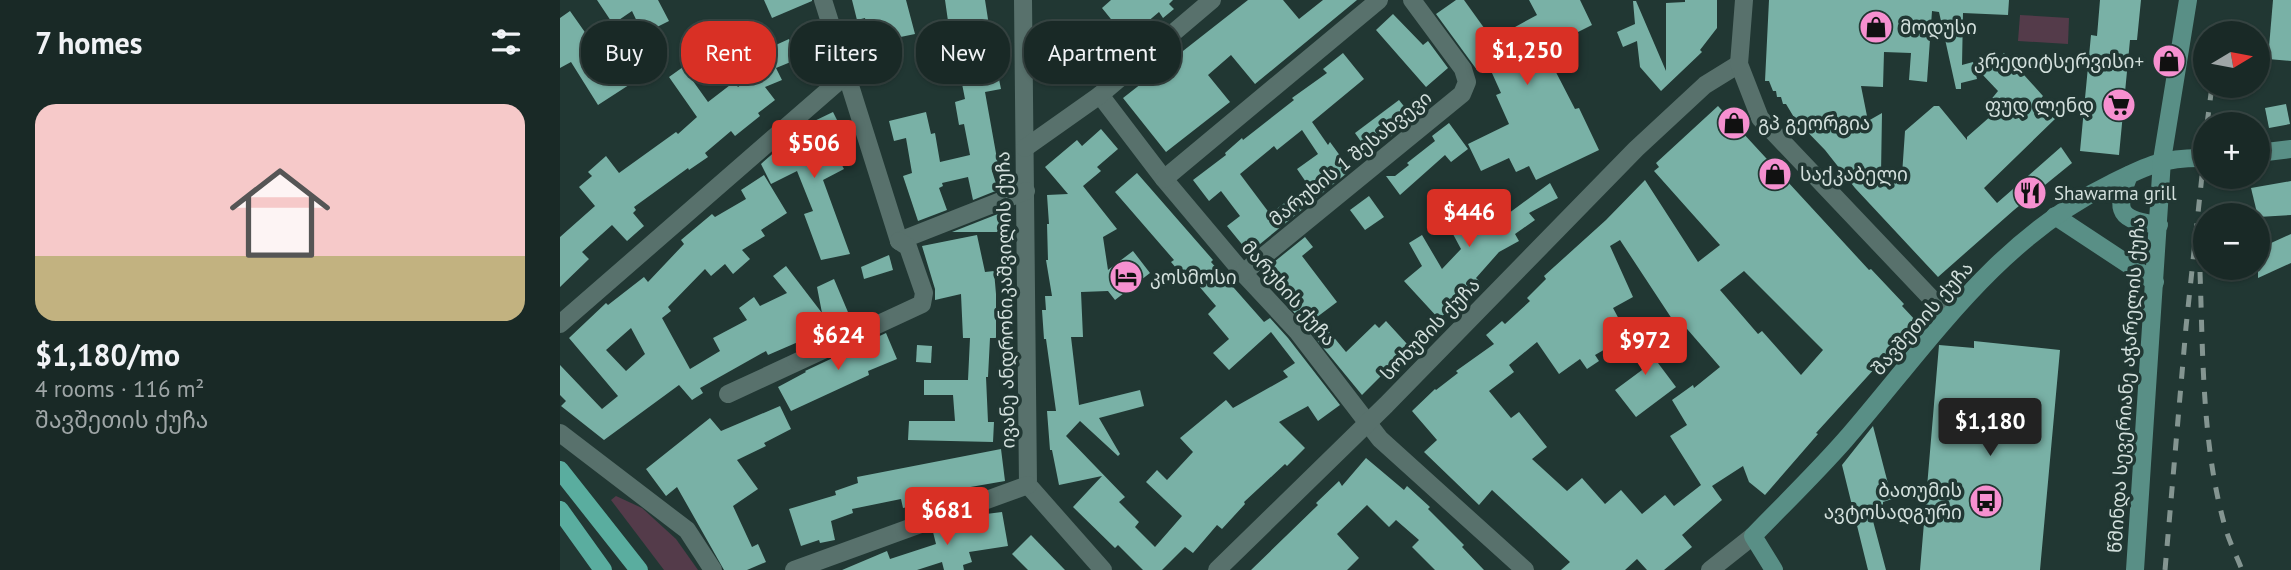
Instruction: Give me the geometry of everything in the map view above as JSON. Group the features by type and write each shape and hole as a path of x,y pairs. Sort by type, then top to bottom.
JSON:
{"main road":[{"name":"წმინდა სევერიანე აჭარელის ქუჩა","path":"2134,570 2162,160 2188,0"},
{"path":"2270,152 2291,149"},
{"name":"შავშეთის ქუჩა","path":"1753,536 1844,441 1931,338 1947,315 2016,246 2088,194 2162,160 2193,159"},
{"path":"2129,175 2120,197 2125,214 2132,220 2158,225"},
{"path":"2054,216 2155,282"},
{"path":"560,470 639,570"},
{"path":"560,510 603,570"},
{"path":"1753,536 1774,570"}],"street":[{"path":"822,0 829,21"},
{"name":"ივანე ანდრონიკაშვილის ქუჩა","path":"1023,0 1028,485"},
{"path":"1025,148 1100,94 1212,0"},
{"path":"1164,179 1379,0"},
{"name":"მარუხის 1 შესახვევი","path":"1243,273 1462,94 1467,82 1463,69 1412,0"},
{"path":"1744,0 1739,64 1760,118 1947,315"},
{"name":"სოხუმის ქუჩა","path":"1217,570 1367,424 1636,149 1705,85 1739,64"},
{"path":"560,324 836,84"},
{"path":"728,394 922,304 924,293 908,247 899,241 850,84"},
{"name":"მარუხის ქუჩა","path":"1100,94 1164,179 1243,273 1297,331 1367,424 1525,570"},
{"path":"899,241 1026,191"},
{"path":"560,433 687,530 713,570"},
{"path":"794,570 1028,485 1104,570"},
{"name":"შავშეთის ქუჩა","path":"1710,570 1753,536"}],"shaded area":[{"path":"2020,15 2069,18 2068,44 2018,41"},
{"path":"616,496 642,508 676,539 698,570 664,570 611,500"}],"building":[{"path":"597,0 658,0 669,21 637,21 632,11 617,21 611,21"},
{"path":"764,0 812,0 812,1 772,18"},
{"path":"852,0 906,0 915,34 902,37 902,21 866,21 865,18 857,20"},
{"path":"945,0 985,0 988,21 948,21"},
{"path":"1111,0 1173,0 1169,4 1174,9 1163,18 1159,12 1148,21 1112,21 1102,8"},
{"path":"1248,0 1283,0 1299,19 1323,0 1357,0 1255,84 1231,55 1208,75 1230,102 1166,152 1123,98 1141,84 1181,84 1181,53"},
{"path":"1456,0 1464,0 1487,32 1489,30 1495,38 1537,15 1529,0 1580,0 1592,25 1544,49 1575,109 1579,108 1599,150 1536,180 1529,166 1516,172 1509,158 1481,171 1468,144 1509,124 1496,95 1501,93 1487,62 1477,70 1436,14"},
{"path":"1717,0 1717,28 1700,50 1702,52 1661,91 1640,67 1637,41 1623,47 1617,32 1635,24 1633,1 1636,1 1666,71 1666,3"},
{"path":"1769,0 2009,0 2008,15 1963,13 1962,65 1973,62 1977,79 1961,83 1961,89 1956,89 1939,12 1932,11 1927,82 1909,80 1911,53 1884,52 1883,87 1861,86 1868,121 1882,113 1881,174 1902,175 1905,131 1934,106 1939,106 1967,140 1967,137 1992,115 1985,107 1998,91 1980,72 2004,53 2043,96 2035,105 2055,119 1984,188 1997,203 2061,147 2072,163 1938,277 1855,188 1825,150 1795,119 1781,97 1777,97 1769,81 1765,81"},
{"path":"2100,0 2141,0 2137,40 2130,40 2119,155 2080,151 2091,35 2097,36"},
{"path":"2273,0 2291,0 2291,61 2270,59"},
{"path":"570,11 581,27 581,78 571,62 560,68 560,18"},
{"path":"1393,14 1423,45 1428,41 1448,68 1426,87 1376,30"},
{"path":"789,39 790,41 790,62 776,68 776,45"},
{"path":"1343,53 1364,79 1312,122 1349,168 1347,173 1249,253 1227,226 1240,216 1221,191 1209,201 1193,180 1226,155 1242,138 1243,140 1294,100 1292,98 1327,73 1323,69","holes":["1302,130 1318,154 1297,169 1308,185 1270,214 1240,174 1274,146 1277,150"]},
{"path":"681,68 681,84 695,84 708,102 731,84 738,87 742,84 772,84 765,87 775,100 735,136 731,131 705,153 708,157 634,207 636,210 633,213 644,226 627,241 612,225 582,252 589,259 560,287 560,237 595,206 579,187 592,176 588,172 606,156 619,173 676,132 678,134 697,117 669,77"},
{"path":"776,68 782,80 776,82"},
{"path":"585,84 630,84 598,105"},
{"path":"962,84 1000,84 1001,89 985,92 999,170 992,171 998,190 973,200 968,177 942,183 943,186 939,188 947,210 918,221 903,176 912,173 906,138 894,141 889,121 926,112 931,134 935,133 940,162 970,155 964,124 959,125 955,102 965,99"},
{"path":"1399,100 1414,119 1369,153 1355,133"},
{"path":"2286,104 2290,124 2270,128 2270,112 2266,112 2265,108"},
{"path":"1718,106 1869,270 1871,269 1904,304 1902,306 1917,322 1816,433 1818,434 1765,495 1749,482 1743,466 1712,486 1722,500 1682,535 1692,547 1664,570 1647,570 1637,559 1625,570 1561,570 1570,562 1492,490 1479,505 1424,452 1437,440 1412,411 1435,389 1458,373 1456,371 1494,344 1486,335 1502,321 1505,324 1530,301 1527,298 1546,279 1544,276 1606,220 1645,180 1698,262 1720,245 1654,171 1659,167 1656,163","holes":["1620,240 1676,325 1681,322 1720,367 1694,388 1693,385 1672,400 1687,425 1670,436 1701,485 1674,506 1665,495 1642,514 1621,490 1605,504 1582,478 1567,491 1532,459 1547,447 1519,412 1511,418 1489,391 1514,372 1509,365 1537,342 1559,374 1580,359 1587,369 1599,361 1595,355 1628,336 1613,308 1633,297 1610,246","1744,271 1823,350 1801,375 1762,331 1758,334 1720,290"]},
{"path":"833,112 843,132 828,139 844,169 823,180 850,254 821,260 804,214 813,211 797,171 771,184 761,164 778,149 789,144 788,141 806,125"},
{"path":"1449,123 1468,149 1451,162 1445,155 1400,195 1386,176 1395,176 1409,165 1407,163 1435,141 1432,136"},
{"path":"1101,129 1118,149 1097,167 1101,171 1083,186 1117,229 1103,237 1108,270 1133,251 1150,273 1115,300 1108,291 1081,292 1083,337 1071,337 1079,405 1140,390 1144,406 1099,418 1120,454 1118,456 1080,421 1066,436 1125,497 1119,502 1139,522 1135,527 1155,547 1182,516 1146,482 1157,470 1167,480 1193,452 1180,438 1226,400 1233,408 1288,377 1283,371 1295,363 1271,332 1229,370 1213,353 1229,339 1208,314 1216,306 1192,278 1188,282 1171,262 1174,260 1115,192 1137,173 1264,322 1270,318 1288,338 1340,405 1318,421 1308,406 1279,422 1305,448 1244,502 1222,529 1217,525 1193,553 1185,547 1162,570 1143,570 1118,545 1115,548 1073,507 1102,476 1059,485 1050,450 1047,411 1056,411 1042,310 1046,310 1045,296 1052,296 1046,260 1049,224 1047,195 1068,194 1045,167 1077,140 1082,146"},
{"path":"764,175 787,213 761,230 765,236 742,250 750,259 733,274 725,264 711,276 705,269 668,307 671,311 662,318 690,369 720,351 713,338 747,320 739,308 754,297 760,306 787,293 773,276 786,266 822,313 817,287 834,279 853,324 814,342 812,336 768,355 766,351 700,388 703,393 692,400 679,385 604,440 561,406 566,401 560,395 560,365 602,409 618,396 569,338 606,303 608,305 644,277 648,282 684,244 681,240 712,214 715,217 746,199 741,190","holes":["631,328 645,354 626,371 606,350"]},
{"path":"2291,181 2291,215 2270,216 2270,203 2255,203 2251,189 2270,189 2270,185"},
{"path":"1550,183 1558,198 1529,213 1535,220 1515,234 1519,241 1499,252 1476,278 1480,282 1439,319 1404,281 1422,266 1409,243 1422,235 1442,269 1461,249 1439,208 1461,196 1471,215 1498,201 1505,216"},
{"path":"1369,196 1384,217 1365,230 1350,210"},
{"path":"1008,210 1008,232 952,232"},
{"path":"2291,234 2291,263 2270,273 2270,244"},
{"path":"977,235 985,272 994,271 996,294 996,338 990,338 986,377 988,422 994,422 993,442 908,440 909,421 955,421 953,395 924,395 924,380 968,380 970,338 963,338 961,294 935,300 935,289 922,246"},
{"path":"1305,237 1313,247 1302,256 1337,302 1317,317 1346,352 1375,324 1379,328 1386,321 1408,345 1362,395 1288,305 1264,270"},
{"path":"889,255 893,270 864,279 861,267"},
{"path":"1648,329 1658,352 1652,355 1676,387 1636,417 1615,390 1642,370 1628,339"},
{"path":"886,333 897,359 791,411 778,387 805,371"},
{"path":"1974,341 2060,350 2040,570 1920,570 1939,345 1974,348"},
{"path":"917,345 932,346 931,363 916,362"},
{"path":"780,406 791,429 764,443 766,446 737,460 758,489 733,506 752,547 758,544 766,562 747,570 724,570 677,487 666,496 646,469 710,418 721,431"},
{"path":"1873,426 1892,499 1883,502 1883,513 1873,521 1886,570 1868,570 1842,465"},
{"path":"1001,449 1005,481 936,493 937,501 903,508 901,499 852,509 853,513 831,521 835,540 820,543 819,540 801,546 789,509 836,495 835,491 858,483 857,477"},
{"path":"1366,458 1404,490 1407,486 1430,507 1428,509 1464,545 1462,547 1484,570 1435,570 1412,547 1419,540 1396,520 1389,527 1367,505 1337,534 1359,558 1347,570 1251,570 1339,481 1342,486"},
{"path":"1002,512 1008,546 969,552 972,562 963,565 964,570 944,570 942,562 917,570 842,570 887,551 890,559 936,544 933,532 977,518 978,515"},
{"path":"1031,535 1065,570 1028,570 1012,554"}],"railway":[{"path":"2209,112 2210,98"},
{"path":"2165,570 2201,189"},
{"path":"2200,280 2205,402 2212,467 2226,530 2242,570"}],"place":[{"name":"მოდუსი","path":"1876,27"},
{"name":"კრედიტსერვისი+","path":"2169,61"},
{"name":"ფუდ ლენდ","path":"2119,105"},
{"name":"გპ გეორგია","path":"1734,123"},
{"name":"საქკაბელი","path":"1775,174"},
{"name":"Shawarma grill","path":"2030,193"},
{"name":"კოსმოსი","path":"1126,277"},
{"name":"ბათუმის ავტოსადგური","path":"1986,501"}]}
